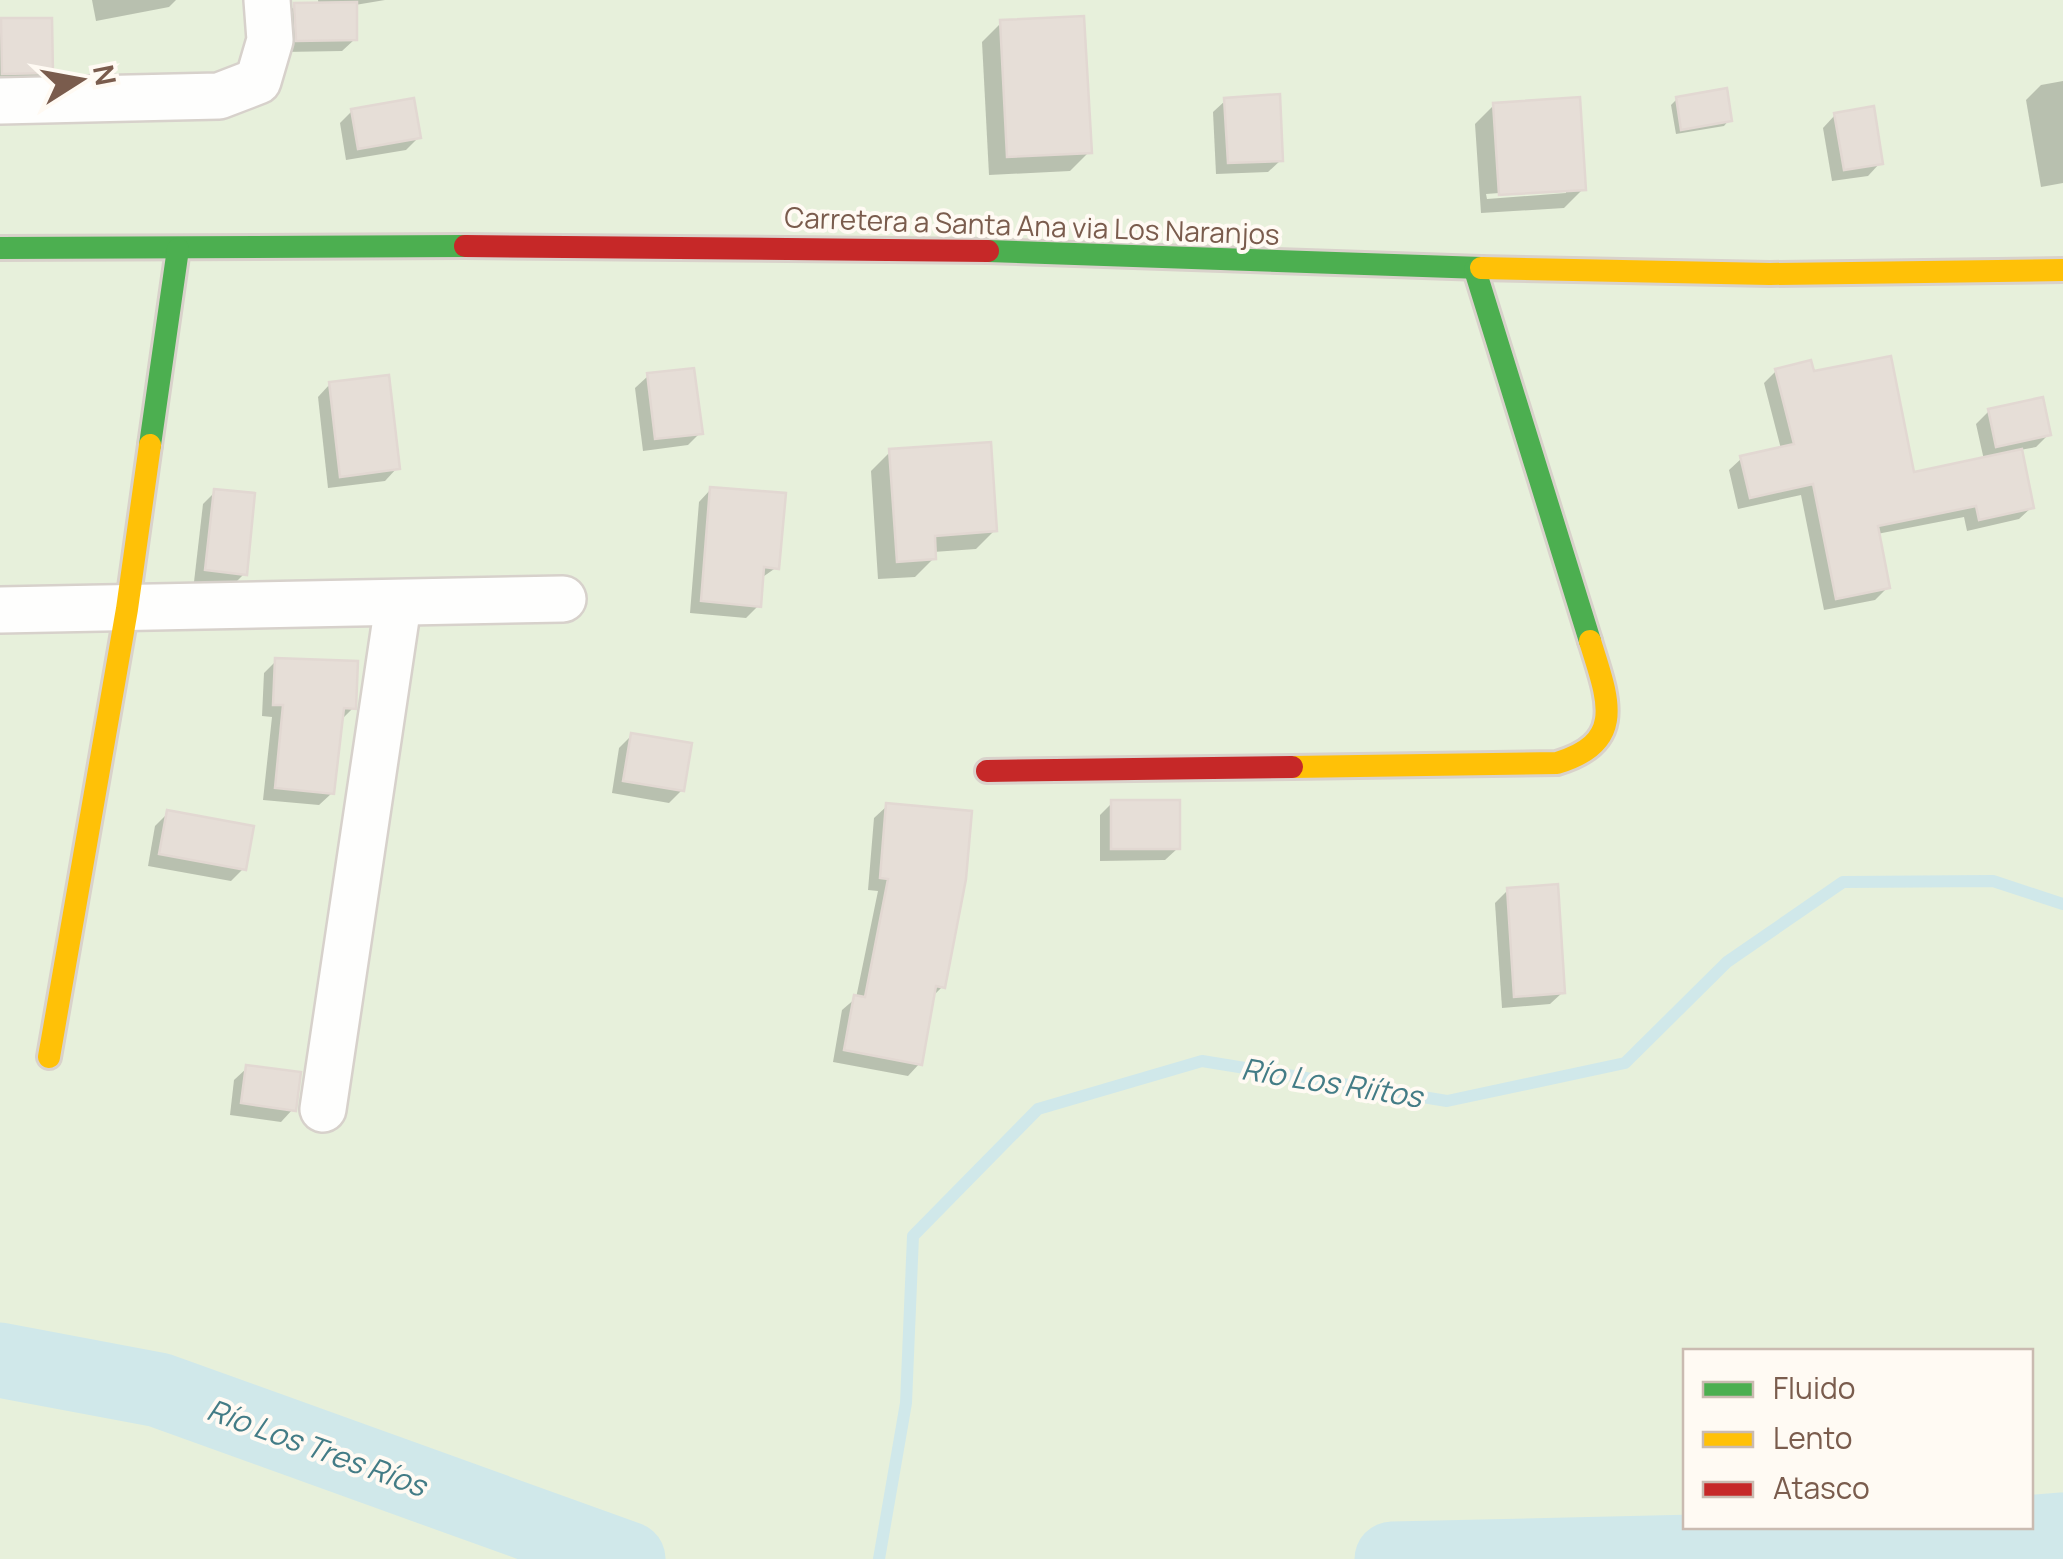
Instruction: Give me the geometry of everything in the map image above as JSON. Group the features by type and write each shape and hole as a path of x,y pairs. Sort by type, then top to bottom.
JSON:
{"main road":[{"name":"Carretera a Santa Ana via Los Naranjos","path":"0,248 387,244 886,248 1476,270 1909,275 2063,270"},
{"path":"48,1057 128,609 178,249"},
{"path":"986,770 1557,763 1589,754 1607,730 1607,696 1476,270"}],"street":[{"path":"0,101 219,96 258,81 270,40 267,0"},
{"path":"0,610 563,599"},
{"path":"323,1110 398,605"}],"green space":[{"path":"0,0 2063,0 2063,1559 0,1559"}],"building":[{"path":"357,2 357,40 296,41 294,3"},
{"path":"1084,16 1092,153 1007,157 1000,20"},
{"path":"1,18 52,18 53,73 2,74"},
{"path":"1727,88 1732,121 1681,130 1676,97"},
{"path":"1280,94 1283,161 1228,163 1224,98"},
{"path":"1580,97 1586,190 1499,195 1493,103"},
{"path":"414,98 421,138 358,149 351,109"},
{"path":"1874,106 1883,164 1844,170 1834,113"},
{"path":"1891,356 1914,472 2022,449 2034,508 1979,520 1976,506 1878,526 1890,588 1836,599 1813,484 1750,498 1740,456 1794,444 1775,369 1811,360 1814,371"},
{"path":"694,368 703,434 655,439 647,373"},
{"path":"389,375 400,469 340,477 329,382"},
{"path":"2043,397 2051,435 1996,447 1988,409"},
{"path":"991,442 997,531 935,536 936,559 897,562 889,449"},
{"path":"710,487 786,493 779,569 764,567 761,607 701,601"},
{"path":"214,489 255,493 247,575 205,570"},
{"path":"275,658 358,661 356,709 344,708 334,794 275,788 283,705 273,705"},
{"path":"631,733 692,743 684,791 623,781"},
{"path":"1111,800 1180,800 1180,849 1111,849"},
{"path":"886,803 972,811 966,879 945,988 936,986 922,1065 844,1050 854,995 865,997 888,879 880,878"},
{"path":"167,810 254,826 246,870 159,854"},
{"path":"1558,884 1565,993 1514,997 1507,888"},
{"path":"246,1065 301,1072 296,1111 241,1103"}],"waterway":[{"name":"Río Los Riítos","path":"879,1559 906,1403 913,1236 1038,1109 1202,1061 1447,1101 1625,1063 1727,962 1843,882 1993,881 2063,904"},
{"name":"Río Los Tres Ríos","path":"0,1360 159,1390 628,1559"},
{"name":"Río Los Tres Ríos","path":"1392,1559 1824,1549 2063,1530"}],"traffic: fast":[{"path":"0,248 465,246"},
{"path":"150,445 178,249"},
{"path":"988,251 1481,268"},
{"path":"1475,270 1590,641"}],"traffic: slow":[{"path":"1481,268 1770,274 2063,270"},
{"path":"49,1057 127,609 150,445"},
{"path":"1292,767 1557,763 1580,754 1603,730 1606,715 1606,699 1590,641"}],"traffic: jam":[{"path":"465,246 988,251"},
{"path":"987,771 1292,767"}]}
